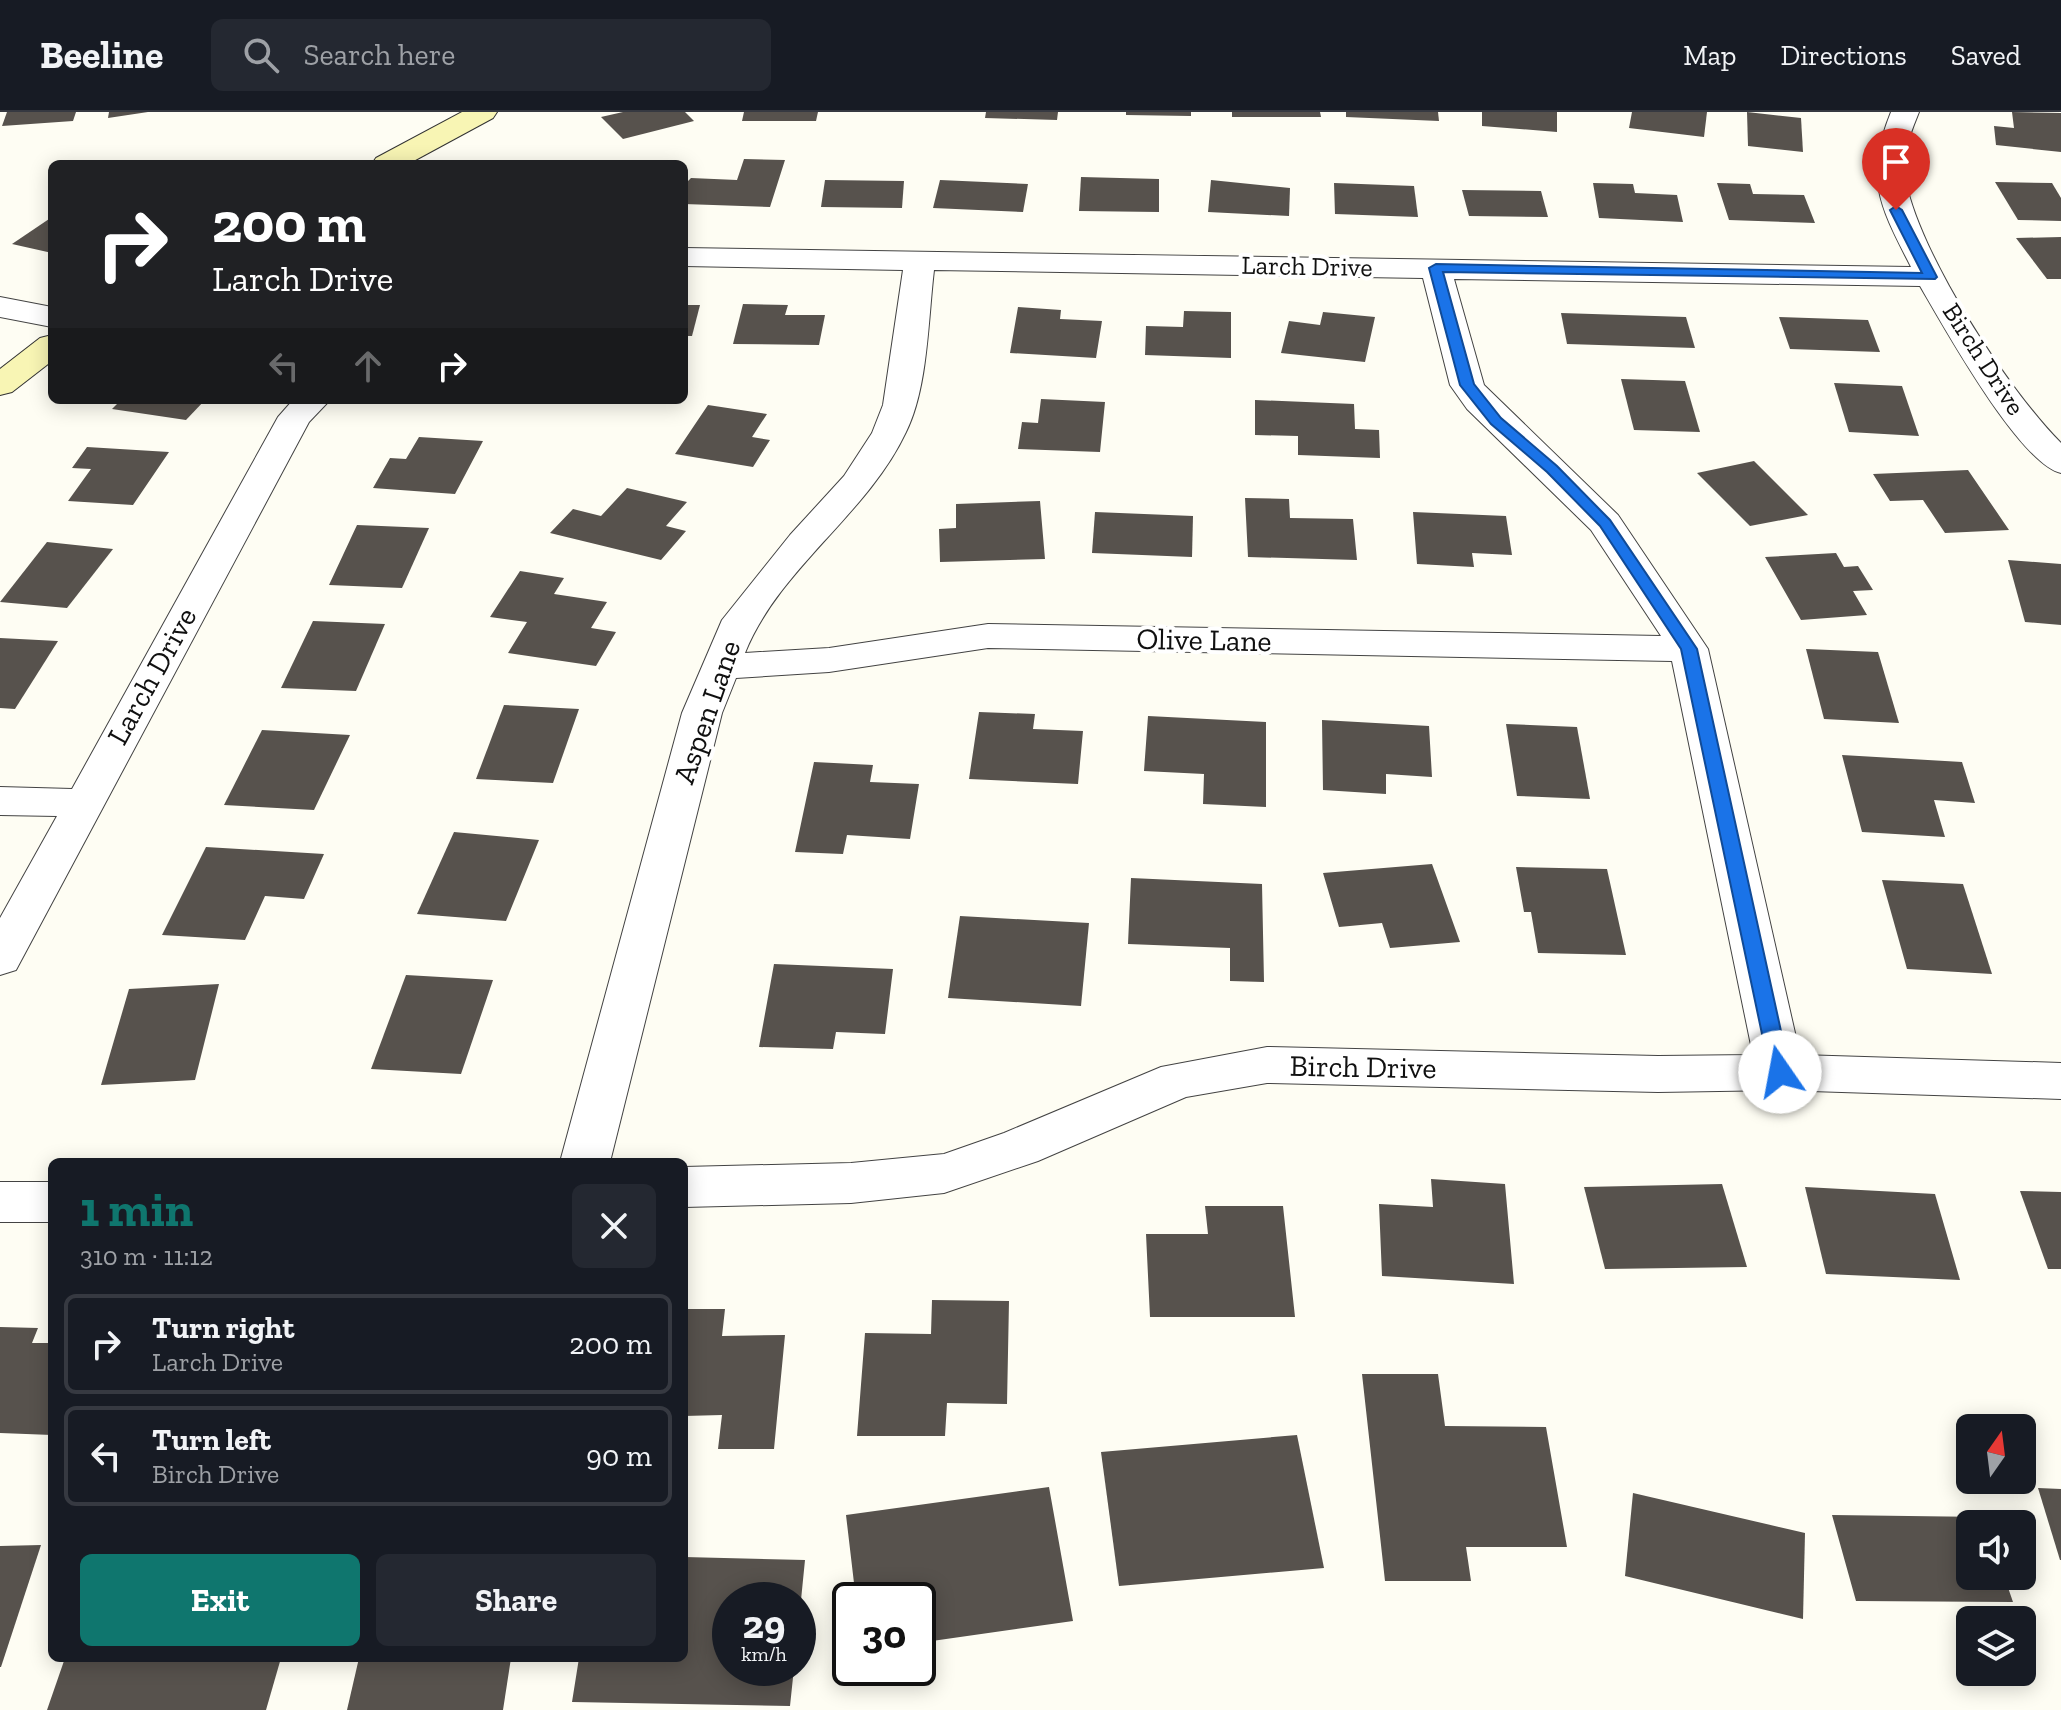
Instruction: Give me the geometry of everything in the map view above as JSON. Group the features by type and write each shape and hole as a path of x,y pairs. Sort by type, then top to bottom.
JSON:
{"street":[{"path":"393,160 483,112"},
{"name":"Birch Drive","path":"1905,112 1891,149 1889,174 1896,210 1931,277 1999,386 2046,451 2061,463"},
{"name":"Larch Drive","path":"688,257 920,258 1931,277"},
{"name":"Aspen Lane","path":"586,1158 684,772 721,667 736,628 803,543 858,482 889,433 900,405 920,258"},
{"path":"1436,268 1467,385 1496,421 1552,469 1605,523 1689,649 1780,1072"},
{"path":"0,307 48,316"},
{"path":"0,385 48,348"},
{"name":"Larch Drive","path":"0,959 82,803 295,417 309,404"},
{"name":"Olive Lane","path":"721,667 829,660 988,636 1689,649"},
{"path":"0,801 82,803"},
{"name":"Birch Drive","path":"688,1187 851,1183 944,1173 1021,1147 1178,1080 1267,1065 1642,1073 1780,1072 2061,1081"},
{"path":"0,1202 48,1202"}],"building":[{"path":"7,112 76,112 73,121 2,126"},
{"path":"109,112 148,112 108,118"},
{"path":"623,112 685,112 694,121 623,139 601,117"},
{"path":"744,112 818,112 816,121 742,121"},
{"path":"986,112 1058,112 1057,120 985,118"},
{"path":"1126,112 1191,112 1191,116 1126,115"},
{"path":"1232,112 1320,112 1321,117 1232,117"},
{"path":"1346,112 1438,112 1439,121 1346,117"},
{"path":"1482,112 1557,112 1557,132 1482,126"},
{"path":"1632,112 1707,112 1704,137 1629,128"},
{"path":"1747,112 1801,118 1803,152 1748,146"},
{"path":"2012,112 2061,113 2061,152 1996,145 1994,126 2014,128"},
{"path":"744,159 785,160 770,207 688,204 688,181 691,178 737,180"},
{"path":"1081,177 1159,179 1159,212 1079,211"},
{"path":"825,180 904,181 902,208 821,207"},
{"path":"940,180 1028,184 1023,212 933,208"},
{"path":"1211,180 1290,188 1289,216 1208,212"},
{"path":"1995,182 2052,183 2061,198 2061,221 2018,220"},
{"path":"1334,183 1414,186 1418,217 1335,214"},
{"path":"1593,183 1633,184 1635,193 1677,195 1683,222 1599,218"},
{"path":"1717,183 1750,184 1753,194 1804,195 1815,223 1729,220"},
{"path":"1462,190 1541,191 1548,217 1469,216"},
{"path":"48,220 48,252 12,244"},
{"path":"2061,237 2061,279 2047,279 2016,238"},
{"path":"743,304 788,305 785,315 825,315 819,345 733,344"},
{"path":"688,305 700,305 692,336 688,336"},
{"path":"1018,307 1061,310 1060,319 1102,321 1096,358 1010,353"},
{"path":"1184,311 1231,312 1231,358 1145,355 1146,326 1183,327"},
{"path":"1323,312 1375,317 1365,362 1281,353 1289,321 1320,325"},
{"path":"1561,313 1686,317 1695,348 1567,344"},
{"path":"1779,317 1868,320 1880,352 1790,349"},
{"path":"1621,379 1685,381 1700,432 1634,430"},
{"path":"1834,383 1902,386 1919,436 1849,432"},
{"path":"1041,399 1105,402 1100,452 1018,449 1022,422 1038,423"},
{"path":"1255,400 1354,404 1355,429 1379,430 1380,458 1298,455 1298,436 1255,435"},
{"path":"117,404 201,404 186,420 112,409"},
{"path":"708,405 767,414 752,437 770,440 753,467 675,454"},
{"path":"419,437 483,441 455,494 373,488 390,458 406,459"},
{"path":"87,447 169,452 133,505 68,501 91,469 72,468"},
{"path":"1754,461 1808,515 1750,526 1697,473"},
{"path":"1968,470 2009,530 1945,533 1923,500 1890,501 1873,474"},
{"path":"627,488 687,502 666,526 686,531 661,560 550,533 573,509 601,516"},
{"path":"1245,498 1289,499 1290,518 1353,519 1357,560 1248,557"},
{"path":"1040,501 1045,559 940,562 939,529 956,528 956,504"},
{"path":"1095,512 1193,516 1192,557 1092,553"},
{"path":"1413,512 1506,516 1512,555 1472,553 1474,567 1417,564"},
{"path":"357,525 429,528 402,588 329,585"},
{"path":"47,542 113,549 67,608 0,602"},
{"path":"1836,553 1844,567 1858,566 1873,590 1853,591 1867,615 1801,620 1765,557"},
{"path":"2008,560 2061,564 2061,625 2025,622"},
{"path":"520,571 564,578 554,594 607,602 591,628 616,632 596,666 508,653 527,622 490,617"},
{"path":"313,621 385,624 356,691 281,688"},
{"path":"0,638 58,641 15,709 0,708"},
{"path":"1806,649 1878,652 1899,723 1824,719"},
{"path":"504,705 579,709 553,783 476,779"},
{"path":"979,712 1035,714 1033,729 1083,731 1078,784 969,779"},
{"path":"1148,716 1266,722 1266,807 1203,804 1204,774 1144,771"},
{"path":"1322,720 1429,726 1432,777 1386,774 1386,794 1323,790"},
{"path":"1506,724 1577,727 1590,799 1517,796"},
{"path":"262,730 350,735 314,810 224,805"},
{"path":"1842,755 1962,762 1975,803 1934,800 1945,837 1862,832"},
{"path":"814,762 873,765 870,782 919,784 910,839 847,835 843,854 795,852"},
{"path":"454,832 539,840 506,921 417,914"},
{"path":"206,847 324,854 304,899 265,896 245,940 162,935"},
{"path":"1432,864 1460,942 1390,948 1382,923 1339,927 1323,873"},
{"path":"1516,867 1607,869 1626,955 1538,953 1531,912 1524,912"},
{"path":"1131,878 1262,884 1264,982 1230,981 1230,948 1128,944"},
{"path":"1882,880 1963,884 1992,974 1907,969"},
{"path":"960,916 1089,923 1081,1006 948,998"},
{"path":"774,964 893,969 885,1034 836,1032 833,1049 759,1047"},
{"path":"406,975 493,980 461,1074 371,1069"},
{"path":"219,984 195,1080 101,1085 129,989"},
{"path":"1431,1179 1505,1184 1514,1284 1382,1276 1379,1204 1433,1207"},
{"path":"1722,1184 1747,1267 1605,1269 1584,1187"},
{"path":"1805,1187 1935,1194 1960,1280 1826,1274"},
{"path":"2020,1191 2061,1192 2061,1269 2048,1269"},
{"path":"1205,1206 1283,1206 1295,1317 1150,1317 1146,1234 1208,1234"},
{"path":"932,1300 1009,1301 1007,1404 947,1403 945,1436 857,1436 865,1333 931,1334"},
{"path":"688,1309 725,1309 722,1336 785,1335 774,1449 718,1449 722,1415 688,1416"},
{"path":"0,1327 38,1328 32,1343 48,1343 48,1435 0,1433"},
{"path":"1362,1374 1438,1374 1445,1426 1546,1427 1567,1547 1466,1547 1471,1581 1385,1581"},
{"path":"1297,1435 1324,1568 1119,1586 1101,1452"},
{"path":"1049,1487 1073,1621 936,1640 936,1582 854,1582 846,1515"},
{"path":"2038,1488 2061,1489 2061,1560 2060,1560"},
{"path":"1633,1493 1805,1533 1803,1619 1625,1576"},
{"path":"1832,1515 1956,1517 1956,1590 2009,1590 2013,1602 1856,1601"},
{"path":"41,1545 1,1667 0,1667 0,1546"},
{"path":"688,1557 805,1560 803,1582 712,1582 712,1686 792,1686 790,1706 572,1702 578,1662 688,1662"},
{"path":"64,1662 280,1662 266,1710 47,1710"},
{"path":"358,1662 510,1662 503,1710 347,1710"}],"route":[{"path":"1780,1072 1689,649 1605,523 1552,469 1496,421 1467,385 1452,316 1436,268 1931,277 1896,210"}]}
